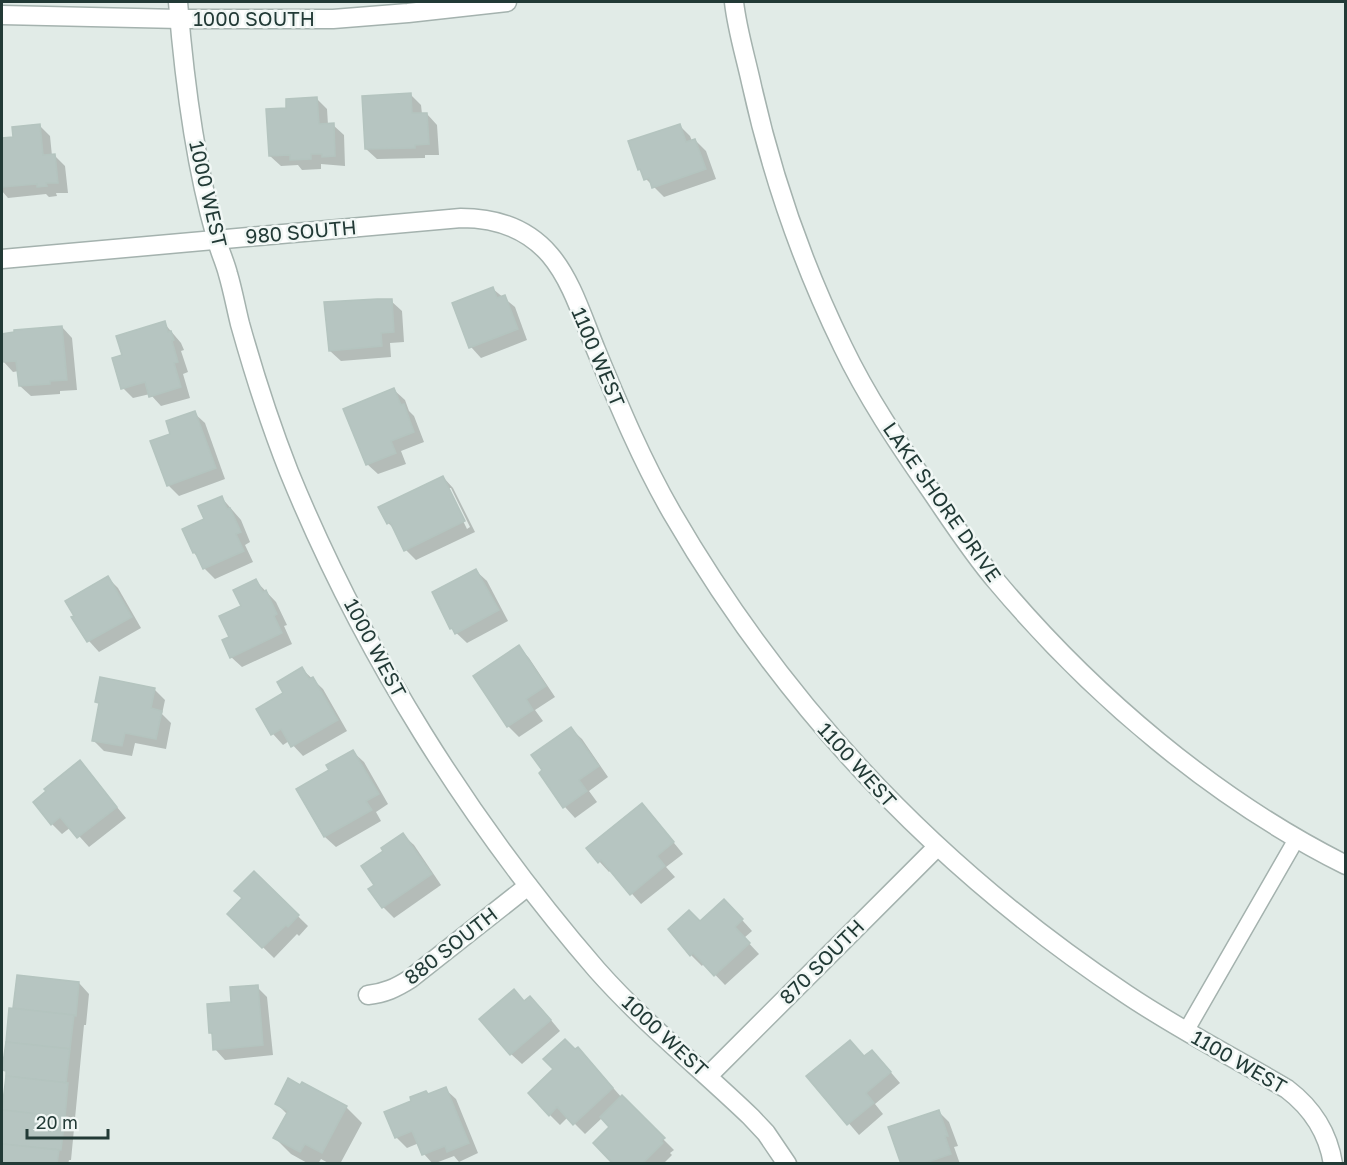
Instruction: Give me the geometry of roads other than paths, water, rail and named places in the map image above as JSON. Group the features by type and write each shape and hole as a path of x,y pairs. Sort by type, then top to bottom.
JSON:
{"street":[{"name":"1000 SOUTH","path":"2,15 179,10 333,19 507,2"},
{"name":"LAKE SHORE DRIVE","path":"734,2 759,120 796,236 843,348 877,409 912,464 996,581 1042,632 1095,684 1148,732 1202,776 1246,807 1346,865"},
{"name":"1000 WEST","path":"179,10 183,59 196,140 216,240 228,273 257,381 288,470 326,555 398,693 428,742 528,886 600,972 649,1024 708,1076 766,1133 787,1164"},
{"name":"980 SOUTH","path":"2,259 461,218 495,220 526,234"},
{"name":"1100 WEST","path":"526,234 539,243 560,267 629,431 663,497 701,562 780,675 824,729 899,811 937,847 999,899 1090,969 1186,1031 1299,1098 1319,1122 1326,1137 1333,1164"},
{"name":"870 SOUTH","path":"708,1076 937,847"},
{"name":"880 SOUTH","path":"368,995 383,993 410,979 528,886"}],"lane":[{"path":"1186,1031 1297,838"}]}
